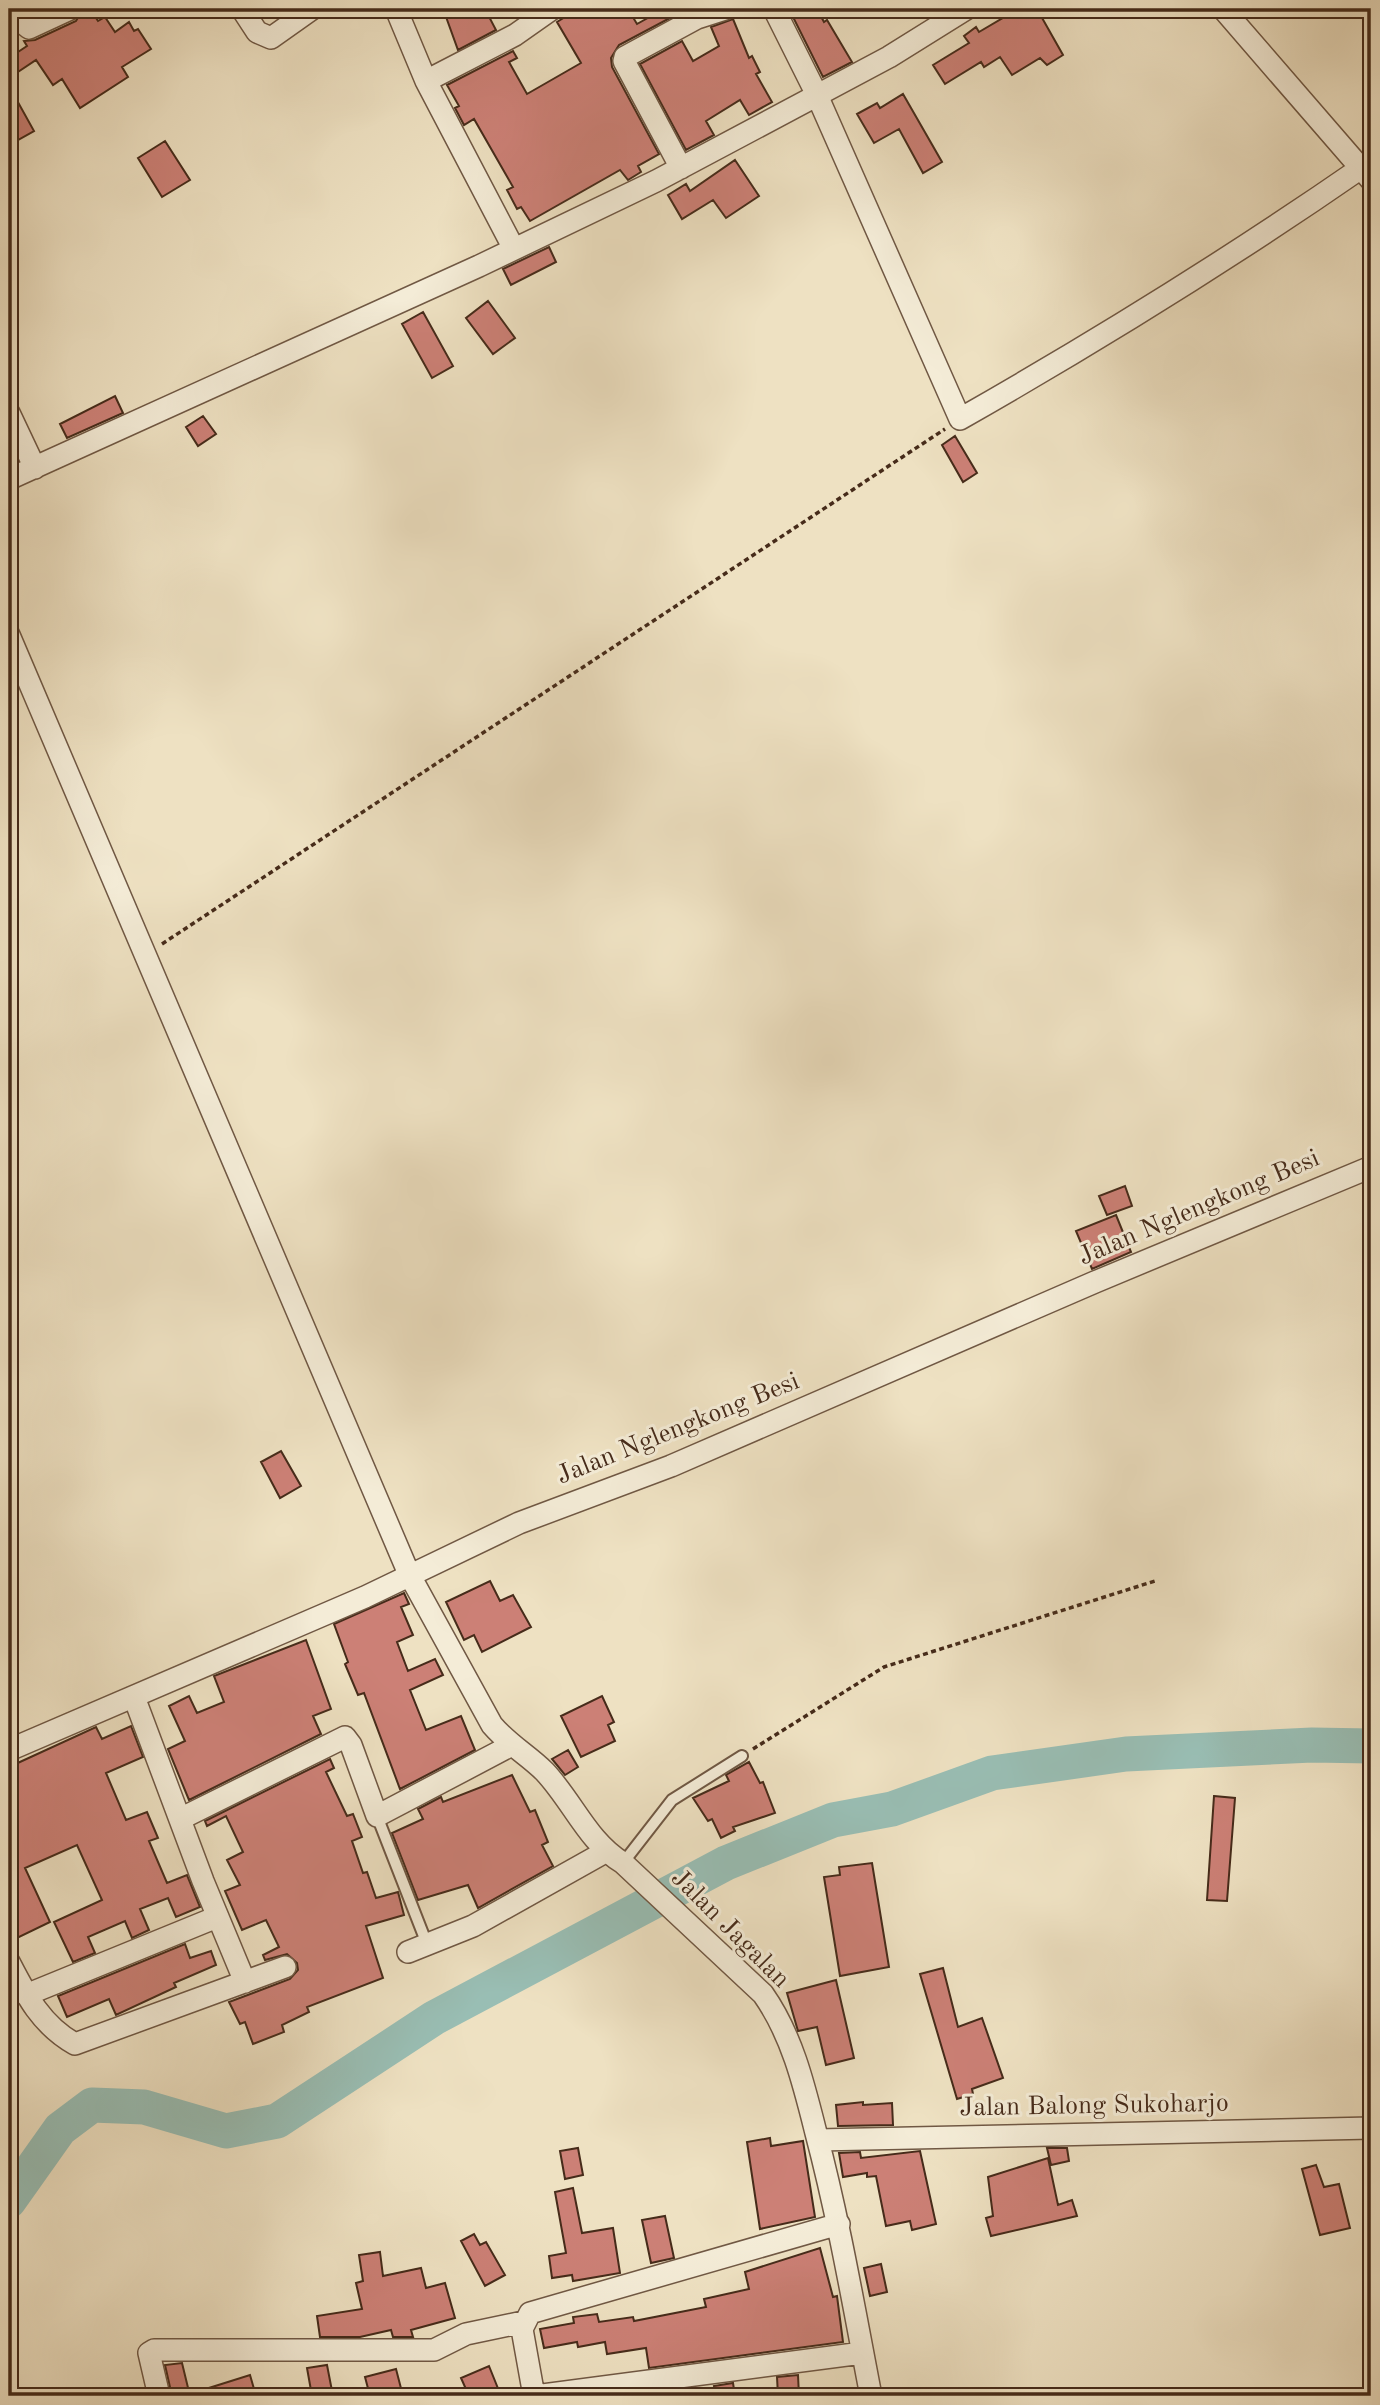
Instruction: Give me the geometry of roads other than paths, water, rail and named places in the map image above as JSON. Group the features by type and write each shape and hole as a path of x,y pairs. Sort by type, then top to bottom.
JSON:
{"street":[{"path":"9,12 29,28 70,9"},
{"path":"242,9 257,32 271,38 312,9"},
{"path":"396,9 426,81 514,249"},
{"path":"426,81 515,35 552,9"},
{"path":"681,168 624,61 625,57 697,18 725,9"},
{"path":"774,9 816,93 960,419 1366,174 1223,9"},
{"path":"9,479 514,249 681,168 816,93 889,57 966,9"},
{"path":"9,413 35,468"},
{"name":"Jalan Jagalan","path":"9,635 409,1574 492,1725 510,1746 544,1771 614,1858 763,1994 772,2007 801,2074 818,2140 839,2224 871,2396"},
{"name":"Jalan Nglengkong Besi","path":"9,1750 352,1602 519,1523 671,1466 1095,1282 1371,1167"},
{"path":"134,1697 217,1917 245,1982"},
{"path":"180,1819 345,1738 351,1745 377,1816 510,1746"},
{"path":"418,1948 473,1926 614,1858"},
{"path":"26,1995 217,1917"},
{"path":"9,1962 26,1995 57,2034 75,2044 285,1967"},
{"name":"Jalan Balong Sukoharjo","path":"818,2140 1371,2128"},
{"path":"159,2396 148,2361 149,2353 155,2350 434,2350 466,2334 523,2322 530,2313 839,2224"},
{"path":"523,2322 534,2396 862,2353"}],"lane":[{"path":"614,1858 673,1800 742,1756"},
{"path":"377,1816 418,1948"}],"waterway":[{"path":"9,2201 60,2129 92,2105 144,2107 226,2131 277,2121 434,2018 726,1863 833,1820 892,1809 992,1773 1126,1754 1312,1745 1371,1746"}]}
